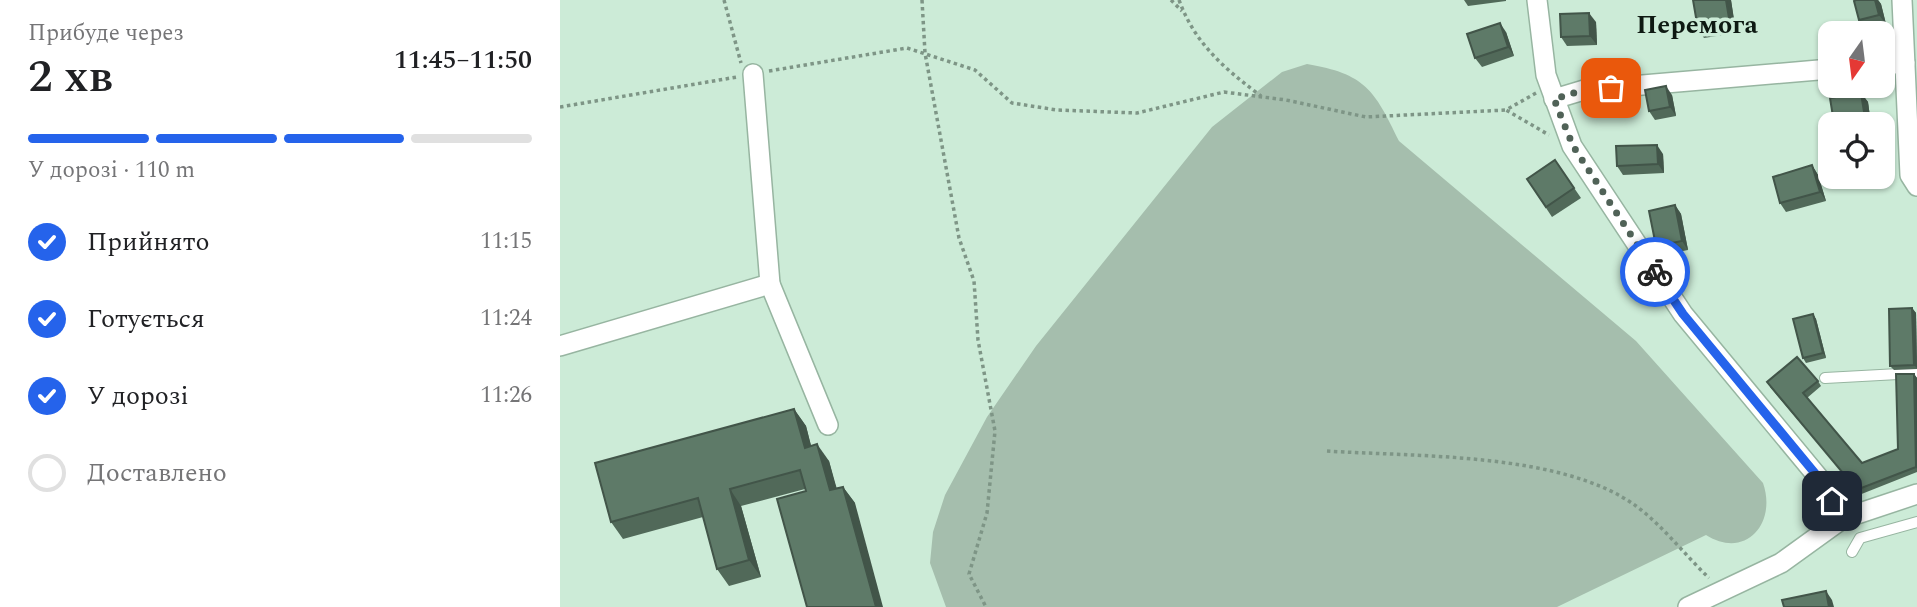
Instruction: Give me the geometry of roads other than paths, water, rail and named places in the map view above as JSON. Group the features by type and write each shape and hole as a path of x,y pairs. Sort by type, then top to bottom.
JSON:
{"street":[{"path":"1537,0 1552,92 1573,146 1683,314 1823,483 1842,519"},
{"path":"1902,0 1910,175 1917,186"},
{"path":"1895,64 1905,63"},
{"path":"1552,92 1818,70"},
{"path":"748,75 769,284 828,425"},
{"path":"560,346 769,284"},
{"path":"1688,607 1781,563 1842,519 1917,494"}],"lane":[{"path":"1825,378 1917,373"},
{"path":"1852,552 1860,538 1917,522"}],"district":[{"name":"Перемога","path":"1697,24"}]}
